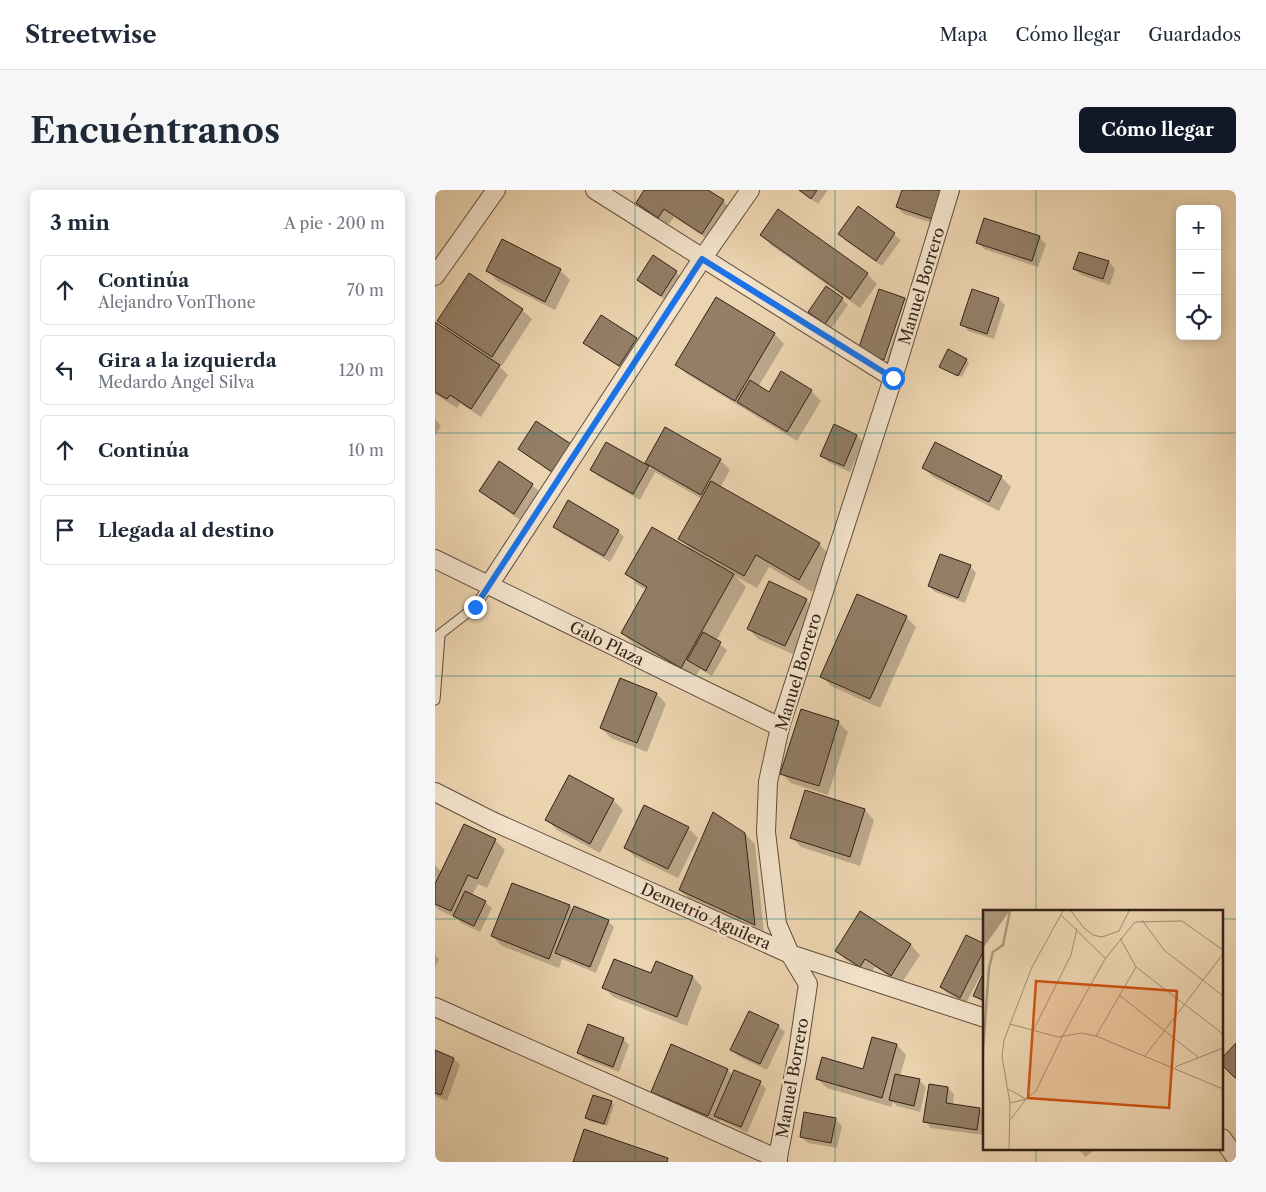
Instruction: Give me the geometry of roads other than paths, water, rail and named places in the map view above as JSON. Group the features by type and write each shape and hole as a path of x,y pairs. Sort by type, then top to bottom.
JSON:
{"street":[{"path":"435,276 496,190"},
{"path":"595,190 893,378"},
{"path":"489,585 702,259 750,190"},
{"name":"Manuel Borrero","path":"777,1161 797,1058 808,984 790,954 777,924 766,832 769,782 780,727 893,378 950,190"},
{"name":"Galo Plaza","path":"435,559 780,727"},
{"name":"Demetrio Aguilera","path":"435,792 492,821 790,954 983,1017"},
{"path":"435,1007 777,1161"},
{"path":"1223,1139 1236,1158"}],"lane":[{"path":"435,700 437,637 475,607 489,585"}]}
